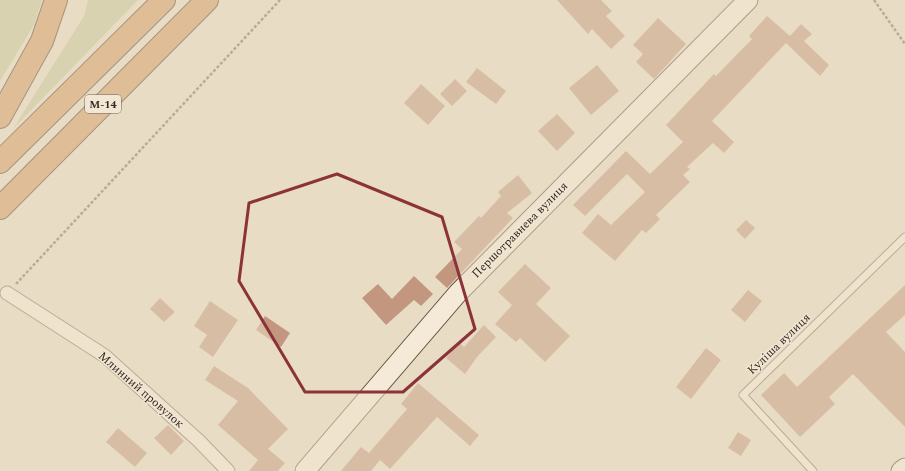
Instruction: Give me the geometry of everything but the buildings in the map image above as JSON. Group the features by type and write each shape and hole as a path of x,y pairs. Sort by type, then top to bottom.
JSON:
{"highway":[{"path":"0,117 42,41 56,0"},
{"name":"М-14","path":"0,162 164,0"},
{"name":"М-14","path":"0,208 207,0"}],"street":[{"name":"Першотравнева вулиця","path":"305,471 458,293 748,0"},
{"name":"Млинний провулок","path":"7,293 105,356 199,441 228,471"},
{"path":"901,471 905,468"}],"lane":[{"name":"Куліша вулиця","path":"813,471 743,394 905,238"}],"path":[{"path":"7,293 280,0"},
{"path":"874,0 905,44"}],"highlighted area":[{"path":"337,174 442,217 475,329 403,392 305,392 239,281 249,203"}],"green space":[{"path":"0,0 42,0 34,25 0,81"},
{"path":"88,0 138,0 13,129 84,16"}]}
